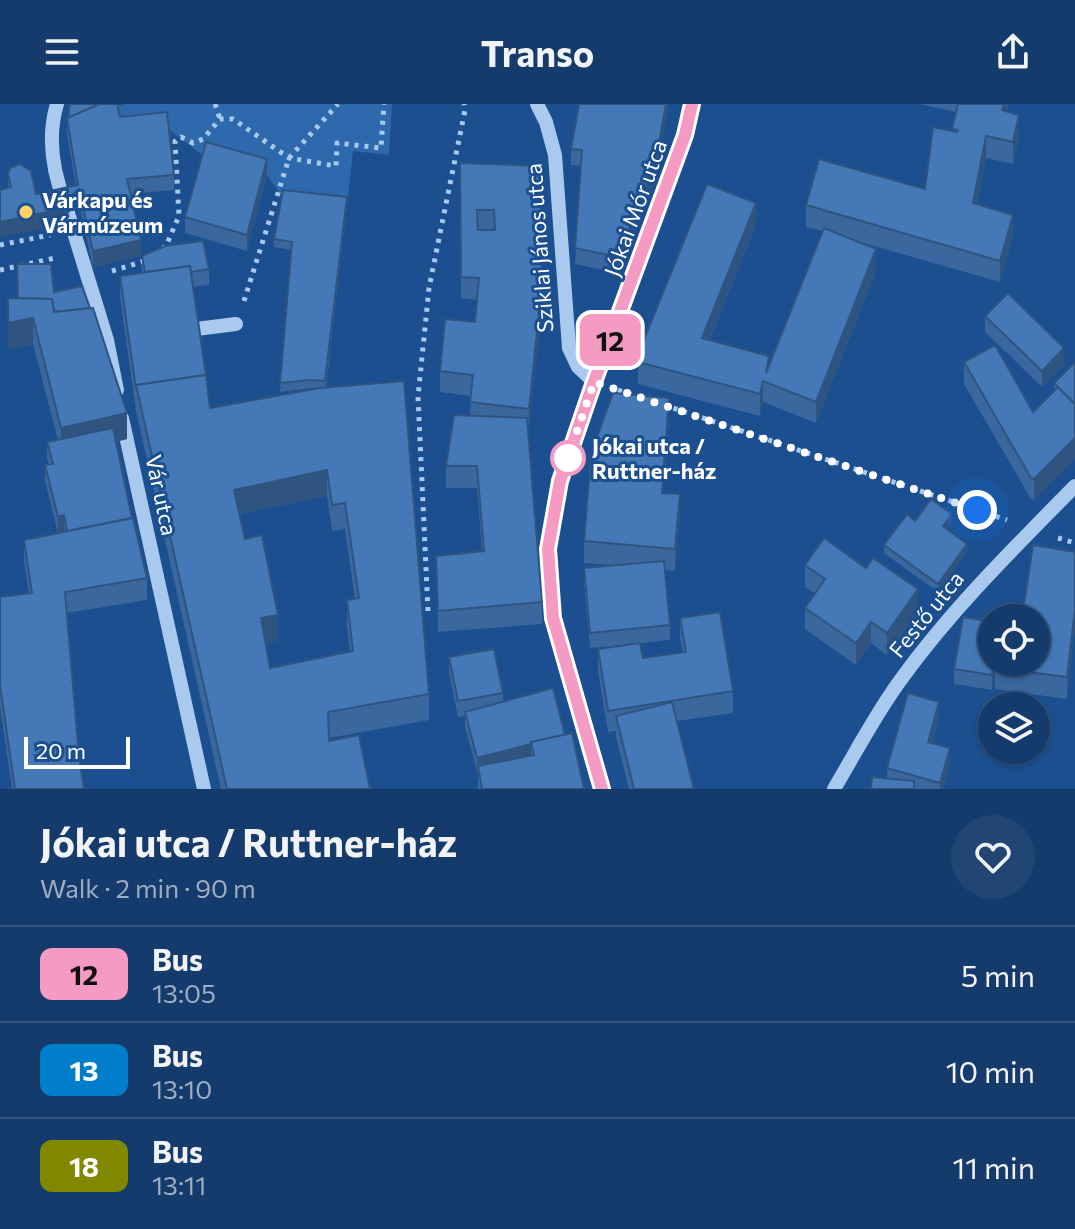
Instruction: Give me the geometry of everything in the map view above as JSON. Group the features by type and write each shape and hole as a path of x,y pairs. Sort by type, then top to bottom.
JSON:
{"street":[{"name":"Vár utca","path":"57,104 52,148 56,180 107,340 204,789"},
{"name":"Sziklai János utca","path":"537,104 546,122 555,155 569,348 578,367 594,382"},
{"name":"Jókai Mór utca","path":"602,789 553,618 548,549 560,481 685,135 692,104"},
{"path":"196,329 236,324"},
{"path":"107,340 126,339"},
{"name":"Festő utca","path":"834,789 900,680 943,625 981,581 1075,486"}],"path":[{"path":"215,104 220,119"},
{"path":"236,324 289,158 338,104"},
{"path":"159,253 166,246 179,216 175,141 181,137 193,143 203,139 220,119 233,119 289,158 336,166 337,143 381,148 384,104"},
{"path":"428,611 418,397 429,288 464,104"},
{"path":"0,245 74,230"},
{"path":"0,270 80,252"},
{"path":"132,266 152,259"},
{"path":"594,382 1033,529"}],"shaded area":[{"path":"125,104 392,104 389,155 353,151 347,206 283,198 267,175 206,158 167,128 121,133 116,113"}],"building":[{"path":"70,104 100,104 68,118"},
{"path":"100,104 117,104 120,117 167,112 174,175 127,179 141,240 93,251 79,189 52,211 0,222 0,190 11,187 10,168 20,164 31,171 36,194 78,185 67,118"},
{"path":"579,104 666,104 655,165 618,257 575,248 582,150 571,149"},
{"path":"958,104 1004,104 1002,110 1019,115 1013,142 986,136 973,203 1013,215 1000,261 806,205 819,159 925,189 933,127 957,132 952,129"},
{"path":"206,142 267,159 247,235 185,217"},
{"path":"460,163 541,166 542,284 529,409 470,402 473,375 440,371 445,319 475,322 479,278 461,277","holes":["477,210 494,210 495,230 478,230"]},
{"path":"707,184 756,203 702,338 769,356 766,373 824,228 876,249 816,402 763,381 760,394 638,362 643,342"},
{"path":"283,190 347,197 325,381 280,383 292,242 274,239"},
{"path":"203,241 209,269 191,272 190,266 145,272 142,256 165,246"},
{"path":"17,264 51,264 54,292 82,286 90,308 54,312 52,299 18,298"},
{"path":"190,266 206,375 136,385 136,389 120,276"},
{"path":"1008,293 1064,348 1042,371 985,316"},
{"path":"8,298 52,299 54,312 93,308 127,413 61,428 33,318 8,323"},
{"path":"995,345 1033,412 1058,387 1075,404 1075,438 1034,479 964,362"},
{"path":"1075,362 1075,404 1054,383"},
{"path":"206,375 210,408 320,388 404,381 429,694 328,712 329,741 359,735 370,789 227,789 136,385","holes":["327,470 332,505 345,503 359,598 347,600 353,651 270,668 261,618 278,615 262,535 245,539 234,490"]},
{"path":"613,393 669,398 662,493 680,494 675,549 584,541 591,454"},
{"path":"454,415 527,418 542,602 438,611 436,556 484,551 477,466 446,466"},
{"path":"113,428 132,518 67,531 64,515 58,517 45,465 53,464 47,442"},
{"path":"931,499 952,514 943,526 967,544 938,584 884,545 907,514 915,521"},
{"path":"133,518 147,578 65,592 84,789 15,789 0,685 0,597 32,593 24,540"},
{"path":"824,538 866,568 873,558 918,589 887,633 871,622 856,643 805,608 825,579 805,565"},
{"path":"1033,545 1075,552 1075,609 1067,677 1050,675 1050,604 1024,604"},
{"path":"664,561 670,625 590,633 584,568"},
{"path":"720,612 733,691 608,711 598,649 640,643 643,658 686,652 680,618"},
{"path":"963,617 978,620 978,673 954,669"},
{"path":"494,649 503,693 458,701 449,657"},
{"path":"553,688 565,735 477,758 465,712"},
{"path":"908,693 939,702 928,742 950,748 940,783 887,768"},
{"path":"672,702 694,789 634,789 616,716"},
{"path":"572,733 584,789 482,789 478,766 534,755 531,742"},
{"path":"872,777 914,781 914,789 871,789"}],"bus line":[{"name":"12","path":"602,789 553,618 548,549 560,481 685,135 692,104"}],"place":[{"name":"Várkapu és Vármúzeum","path":"26,212"},
{"name":"Jókai utca / Ruttner-ház","path":"568,458"}],"route":[{"path":"568,458 594,382 977,510"}]}
